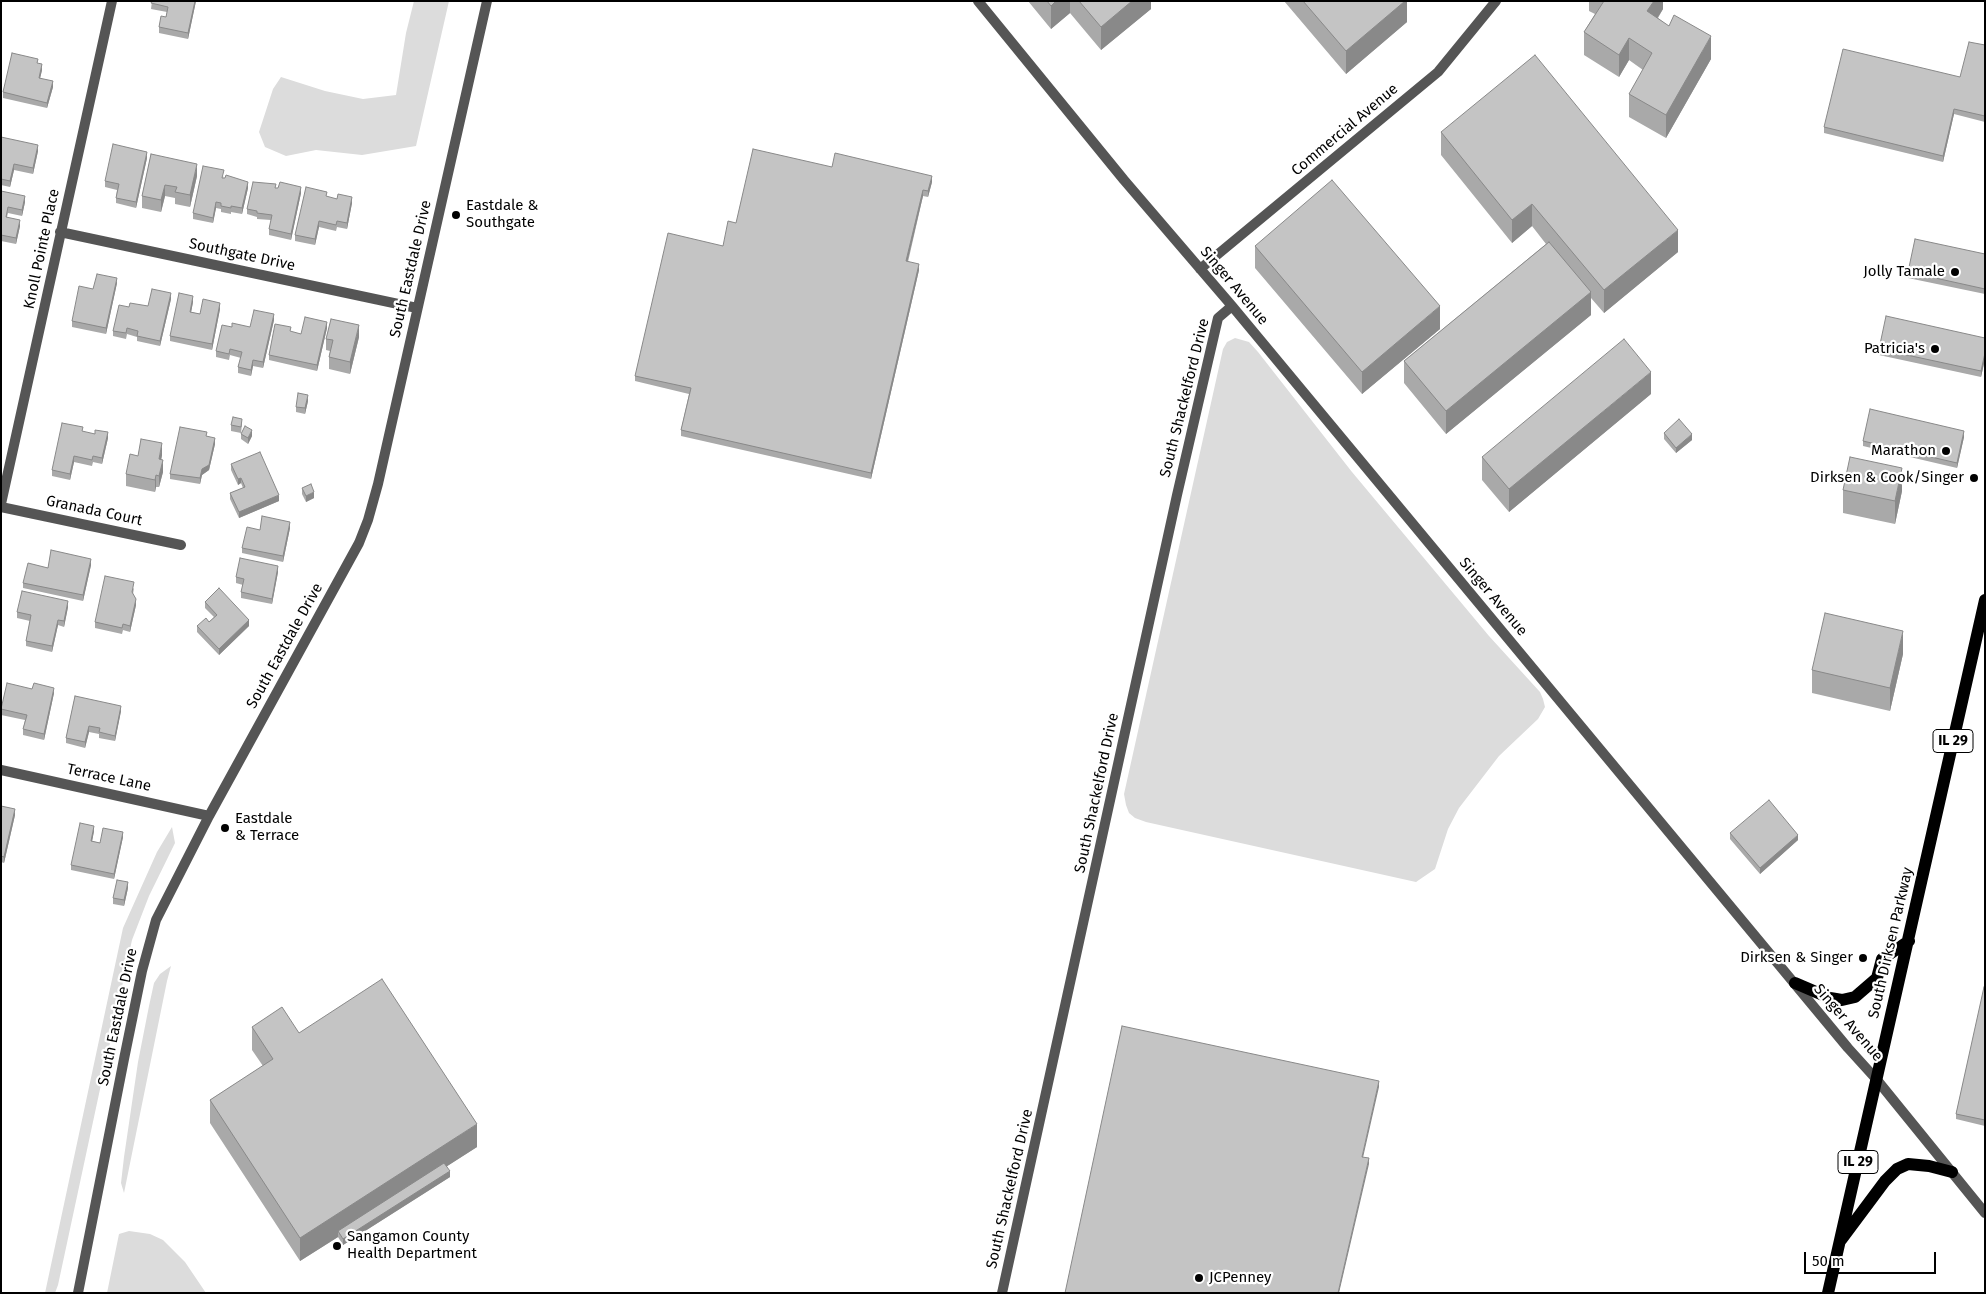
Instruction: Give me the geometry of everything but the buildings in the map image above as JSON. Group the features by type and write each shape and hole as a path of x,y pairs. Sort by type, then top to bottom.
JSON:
{"main road":[{"name":"South Dirksen Parkway","path":"1828,1293 1985,600"},
{"path":"1795,984 1830,998 1842,1000 1855,997 1877,978 1882,959 1909,941"},
{"path":"1838,1244 1885,1181 1897,1169 1908,1164 1929,1166 1952,1172"}],"street":[{"name":"Knoll Pointe Place","path":"1,506 112,1"},
{"name":"South Eastdale Drive","path":"78,1293 94,1206 149,942 156,920 210,816 359,543 378,484 487,1"},
{"name":"Singer Avenue","path":"978,1 1795,984 1877,1080 1985,1213"},
{"name":"Commercial Avenue","path":"1200,269 1438,72 1496,1"},
{"name":"Southgate Drive","path":"60,232 418,308"},
{"name":"South Shackelford Drive","path":"1002,1293 1192,427 1218,318 1232,306"},
{"name":"Granada Court","path":"1,506 181,545"},
{"name":"Terrace Lane","path":"1,770 210,816"}],"shaded area":[{"path":"414,1 449,1 416,146 362,155 316,150 286,156 265,147 259,132 273,89 281,77 325,91 363,99 396,95 406,33"},
{"path":"1235,338 1249,342 1258,352 1352,472 1489,636 1540,692 1543,699 1545,707 1538,719 1499,756 1459,808 1448,829 1435,869 1416,882 1146,822 1135,818 1129,813 1126,805 1124,794 1223,349 1227,342"},
{"path":"172,827 175,843 149,896 132,940 58,1285 55,1293 45,1293 123,928 157,852"},
{"path":"171,966 124,1193 121,1183 124,1157 138,1062 149,1006 154,983 160,974"},
{"path":"129,1231 150,1234 163,1240 185,1262 206,1293 107,1293 119,1234"}],"place":[{"name":"Eastdale & Southgate","path":"456,215"},
{"name":"Jolly Tamale","path":"1955,272"},
{"name":"Patricia's","path":"1935,349"},
{"name":"Marathon","path":"1946,451"},
{"name":"Dirksen & Cook/Singer","path":"1974,478"},
{"name":"Eastdale & Terrace","path":"225,828"},
{"name":"Dirksen & Singer","path":"1863,958"},
{"name":"Sangamon County Health Department","path":"337,1246"},
{"name":"JCPenney","path":"1199,1278"}]}
